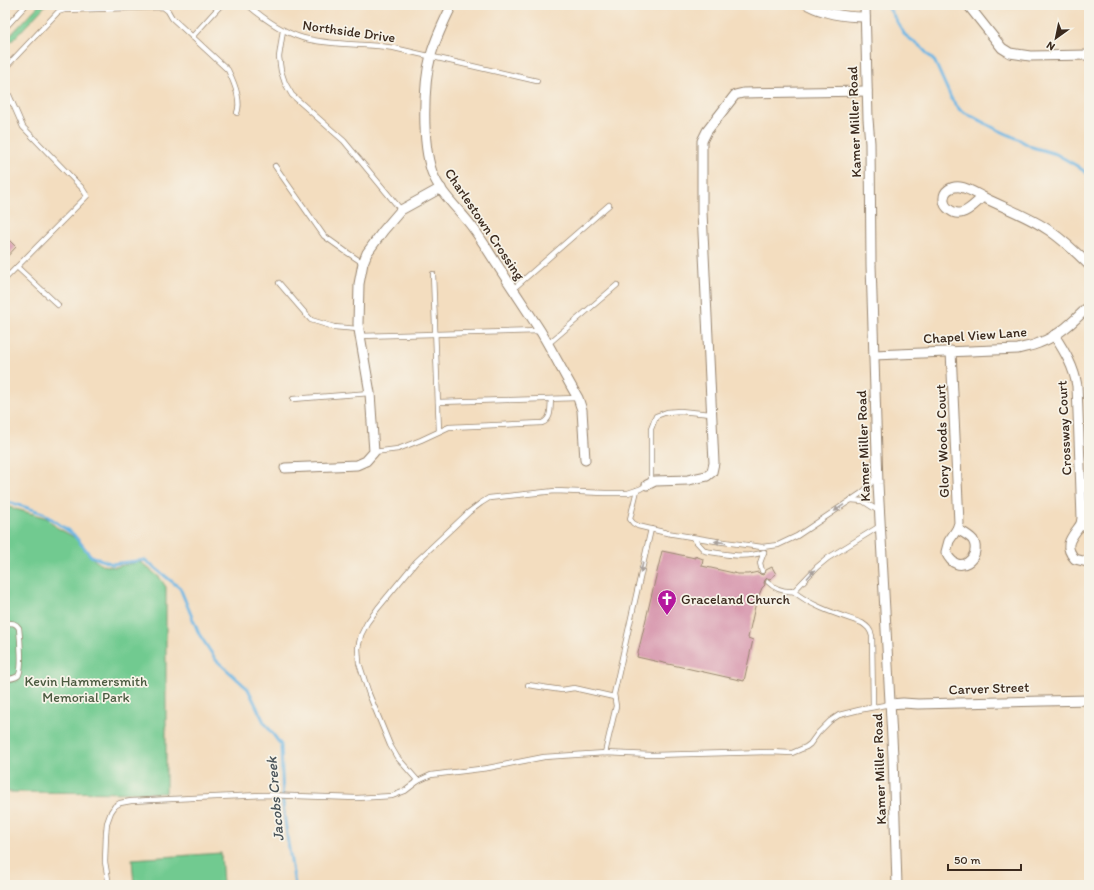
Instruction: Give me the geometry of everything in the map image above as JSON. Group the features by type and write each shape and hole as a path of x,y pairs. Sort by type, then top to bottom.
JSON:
{"street":[{"name":"Charlestown Crossing","path":"452,5 439,32 431,55 425,121 427,144 432,169 440,188 473,228 540,331 578,398 582,410 585,460"},
{"path":"808,5 832,14 849,17 865,17"},
{"name":"Kamer Miller Road","path":"865,5 870,143 871,265 878,473 893,762 897,885"},
{"path":"968,5 1002,48 1010,53 1030,56 1089,55"},
{"path":"649,484 660,481 688,480 707,476 712,472 714,463 702,212 702,141 707,131 735,95 743,93 867,90"},
{"path":"286,468 357,465 366,461 374,452 370,393 358,324 358,284 363,263 367,253 401,210 440,188"},
{"path":"983,198 1041,225 1089,265"},
{"name":"Chapel View Lane","path":"874,355 1018,348 1039,343 1066,328 1089,306"},
{"name":"Crossway Court","path":"1054,335 1066,354 1073,369 1077,386 1081,524"},
{"name":"Glory Woods Court","path":"951,351 960,523 957,529"},
{"path":"1089,530 1081,524 1071,538 1069,544 1069,550 1075,559 1087,562 1089,561"},
{"name":"Carver Street","path":"890,704 1089,700"}],"lane":[{"path":"5,28 26,5"},
{"path":"192,37 221,5"},
{"name":"Northside Drive","path":"248,5 259,15 283,30 303,38 320,41 377,45 431,55 537,81"},
{"path":"5,68 58,12 64,8 163,6 172,18 228,70 234,81 237,95 239,108 237,113"},
{"path":"283,30 279,57 285,83 292,94 344,141 401,210"},
{"path":"5,91 9,95 23,127 82,188 87,196 5,279"},
{"path":"5,103 12,102"},
{"path":"275,166 324,236 363,263"},
{"path":"513,289 609,205"},
{"path":"17,267 58,305"},
{"path":"433,274 439,431"},
{"path":"278,283 312,320 334,328 359,332 435,334 540,331"},
{"path":"548,344 617,285"},
{"path":"293,399 370,393"},
{"path":"438,402 578,398"},
{"path":"374,452 398,448 421,440 449,427 542,423 550,418 551,399"},
{"path":"418,781 390,745 369,694 359,662 358,648 361,635 367,623 378,608 416,562 469,512 489,498 555,490 628,493 637,490 649,484 651,429 656,416 667,412 680,411 711,414"},
{"path":"637,490 630,519 638,526 693,538 762,547 778,545 797,536 863,492 878,473"},
{"path":"851,500 863,501 880,512"},
{"path":"768,582 779,590 789,592 793,591 798,588 817,567 828,558 880,526"},
{"path":"605,753 616,706 614,697 616,684 650,529"},
{"path":"693,538 705,551 748,556 758,555 764,552"},
{"path":"762,571 760,563 767,546"},
{"path":"793,591 815,606 862,623 871,631 873,707"},
{"path":"5,624 14,623 19,628 21,661 21,670 19,675 14,678 5,679"},
{"path":"528,685 562,690 574,688 614,697"},
{"path":"109,885 106,876 105,862 107,823 111,812 115,806 120,803 131,801 264,795 357,798 392,796 405,791 418,781 431,775 444,772 488,768 544,757 605,753 652,755 770,752 792,753 806,748 818,733 830,721 839,715 890,704"}],"green space":[{"path":"39,5 46,5 5,48 5,41"},
{"name":"Kevin Hammersmith Memorial Park","path":"5,506 47,518 56,527 79,540 91,557 101,565 115,567 138,562 142,563 160,578 166,587 166,793 5,792"},
{"path":"221,853 223,885 134,885 132,859"}],"building":[{"path":"5,236 16,247 5,259"},
{"path":"662,551 695,558 695,556 703,559 702,566 738,574 758,572 763,575 766,570 772,567 776,574 770,579 767,578 765,580 765,585 762,588 756,602 748,638 753,640 744,681 637,657"}],"waterway":[{"path":"887,5 905,35 921,47 935,62 952,100 960,110 1032,147 1056,154 1089,175"},
{"name":"Jacobs Creek","path":"5,502 43,513 73,534 91,556 112,564 145,560 180,588 199,634 216,660 248,689 264,722 281,745 283,804 295,885"}],"place":[{"name":"Graceland Church","path":"667,616"}]}
